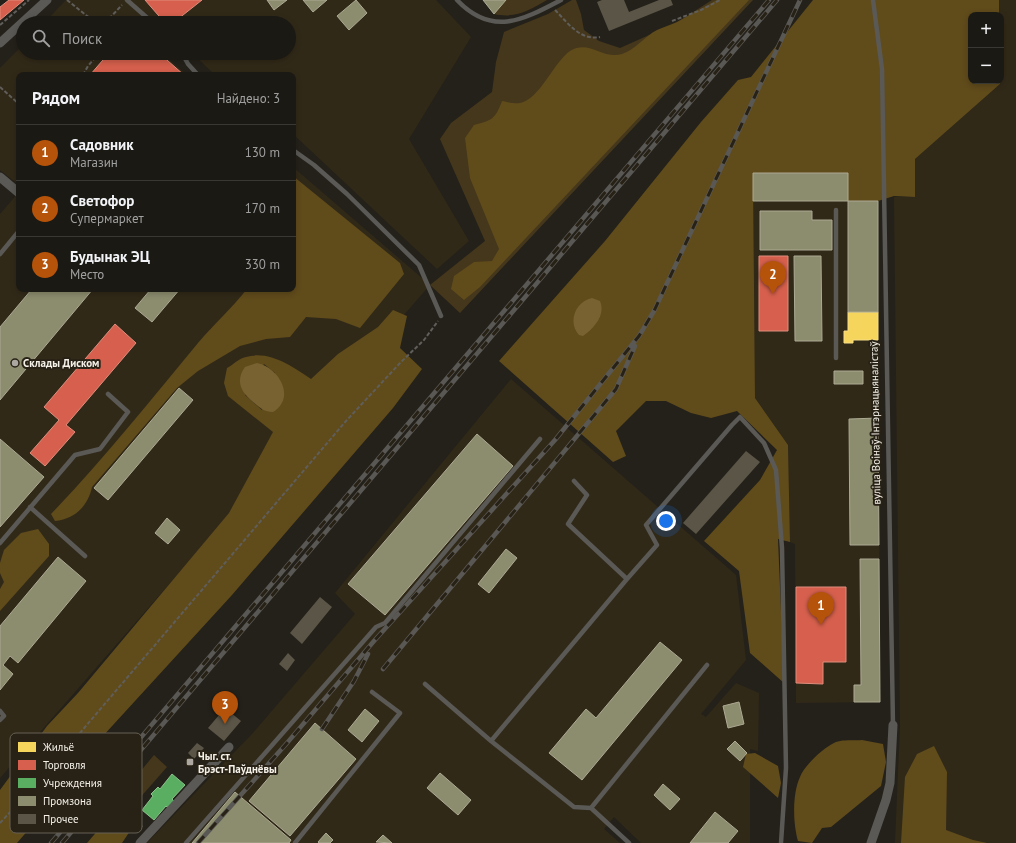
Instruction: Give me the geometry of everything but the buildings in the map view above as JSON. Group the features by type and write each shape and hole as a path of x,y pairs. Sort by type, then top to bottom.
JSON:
{"street":[{"path":"30,16 47,0"},
{"path":"0,43 16,28"},
{"path":"0,177 16,190"},
{"name":"вуліца Воінаў-Інтэрнацыяналістаў","path":"871,843 886,800 890,782 893,725"},
{"path":"140,843 229,747"}],"lane":[{"path":"127,0 145,16"},
{"path":"457,0 474,15 488,21 502,23 516,21 551,6 561,0"},
{"name":"вуліца Воінаў-Інтэрнацыяналістаў","path":"873,0 882,69 893,725"},
{"path":"186,60 195,72"},
{"path":"296,152 314,165 347,194 419,265 441,316"},
{"path":"836,210 836,358"},
{"path":"0,254 16,235"},
{"path":"0,542 75,455 100,449 128,412 108,394"},
{"path":"491,741 657,545 646,525 740,417 764,443 776,470 782,548 786,768 781,843"},
{"path":"186,843 376,627 385,623 540,439"},
{"path":"574,481 587,495 568,524 627,579"},
{"path":"30,507 85,556"},
{"path":"591,808 707,665"},
{"path":"425,684 491,741 574,807 591,808 629,843"},
{"path":"295,843 400,713 372,692"},
{"path":"0,711 4,716 0,720"}],"path":[{"path":"0,25 30,0"},
{"path":"67,0 87,16"},
{"path":"112,16 127,0"},
{"path":"672,21 701,10 720,0"},
{"path":"551,6 582,35 592,38 600,37"},
{"path":"85,72 93,60"},
{"path":"0,87 16,101"},
{"path":"80,733 346,421 401,362 424,340 436,326 441,316"},
{"path":"0,823 10,812"},
{"path":"142,826 148,835"}],"shaded area":[{"path":"66,0 436,0 471,37 409,139 469,241 437,269 296,137 296,72 212,72 199,60 296,60 296,16 51,16"},
{"path":"506,0 547,0 522,13 509,15 494,14"},
{"path":"572,0 576,0 581,14 584,30 599,41 620,48 676,23 712,0 753,0 460,313 430,285 485,241 440,139 451,123 492,92 496,62 504,32 548,14"},
{"path":"717,0 749,0 480,287 464,300 451,289 454,276 474,262 492,261 499,249 470,178 465,138 474,125 492,118 497,112 502,101 520,103 534,95 558,63 570,51 583,47 609,54 622,54 657,30 677,22"},
{"path":"813,0 999,0 999,12 968,12 968,84 1000,84 915,159 915,197 894,196 878,201 848,201 848,173 753,173 755,398 788,445 790,542 778,539 784,683 750,653 739,571 704,541 760,480 777,450 737,411 711,418 691,413 666,401 646,401 616,431 626,456 613,462 499,361 605,241 701,122 738,80 751,77"},
{"path":"999,0 1016,0 1016,843 895,843 900,726 894,197 915,197 915,159 1000,84 1004,84 1004,12 999,12"},
{"path":"16,52 16,60 170,60 184,72 16,72 16,183 0,170 0,68"},
{"path":"296,170 430,285 39,733 10,733 10,767 0,778 0,214 16,195 16,292 296,292"},
{"path":"753,173 848,173 878,201 880,702 796,703 795,544 790,542 788,445 755,398"},
{"path":"296,178 400,263 404,274 360,328 336,319 306,317 290,337 266,339 240,346 198,371 177,388 92,487 84,506 69,518 55,521 51,514 108,451 198,343 244,292 296,292"},
{"path":"592,298 600,301 600,316 595,325 587,333 583,336 579,335 575,330 575,313 582,303"},
{"path":"393,310 407,316 400,348 422,369 393,408 232,595 106,733 42,733 78,693 229,513 273,432 228,396 224,383 227,368 243,358 255,355 263,356 289,365 311,379 338,354 378,327","holes":["264,364 275,373 262,410 245,395"]},
{"path":"257,363 272,370 282,383 284,399 280,406 273,412 258,406 245,394 241,386 240,377 245,367"},
{"path":"511,379 736,575 746,660 701,714 706,717 736,683 759,693 758,751 750,749 750,843 641,843 614,817 604,829 620,843 147,843 252,734 355,614 335,593"},
{"path":"38,529 49,544 49,556 0,611 0,589 4,582 0,573 0,563 4,550 21,533"},
{"path":"862,740 883,744 886,762 881,786 831,827 822,828 812,843 798,841 794,809 797,784 805,768 814,758 834,743"},
{"path":"934,746 947,772 946,830 973,840 987,843 901,843 905,777 917,754"},
{"path":"755,753 778,766 781,783 778,798 743,767 746,754"},
{"path":"154,755 167,767 142,795 142,769"},
{"path":"10,776 10,833 26,833 17,843 0,843 0,790"},
{"path":"96,833 129,833 122,843 87,843"}],"railway":[{"path":"142,736 769,0"},
{"path":"142,749 777,0"},
{"path":"198,843 287,743 374,641 555,440 639,336 654,311 800,0"},
{"path":"383,669 616,389 635,346"},
{"path":"322,729 354,681 368,654"},
{"path":"51,843 60,833"},
{"path":"62,843 70,833"}],"place":[{"name":"Светофор","path":"773,294"},
{"name":"Склады Диском","path":"15,363"},
{"name":"Садовник","path":"821,625"},
{"name":"Будынак ЭЦ","path":"225,724"},
{"name":"Чыг. ст. Брэст-Паўднёвы","path":"190,762"}]}
